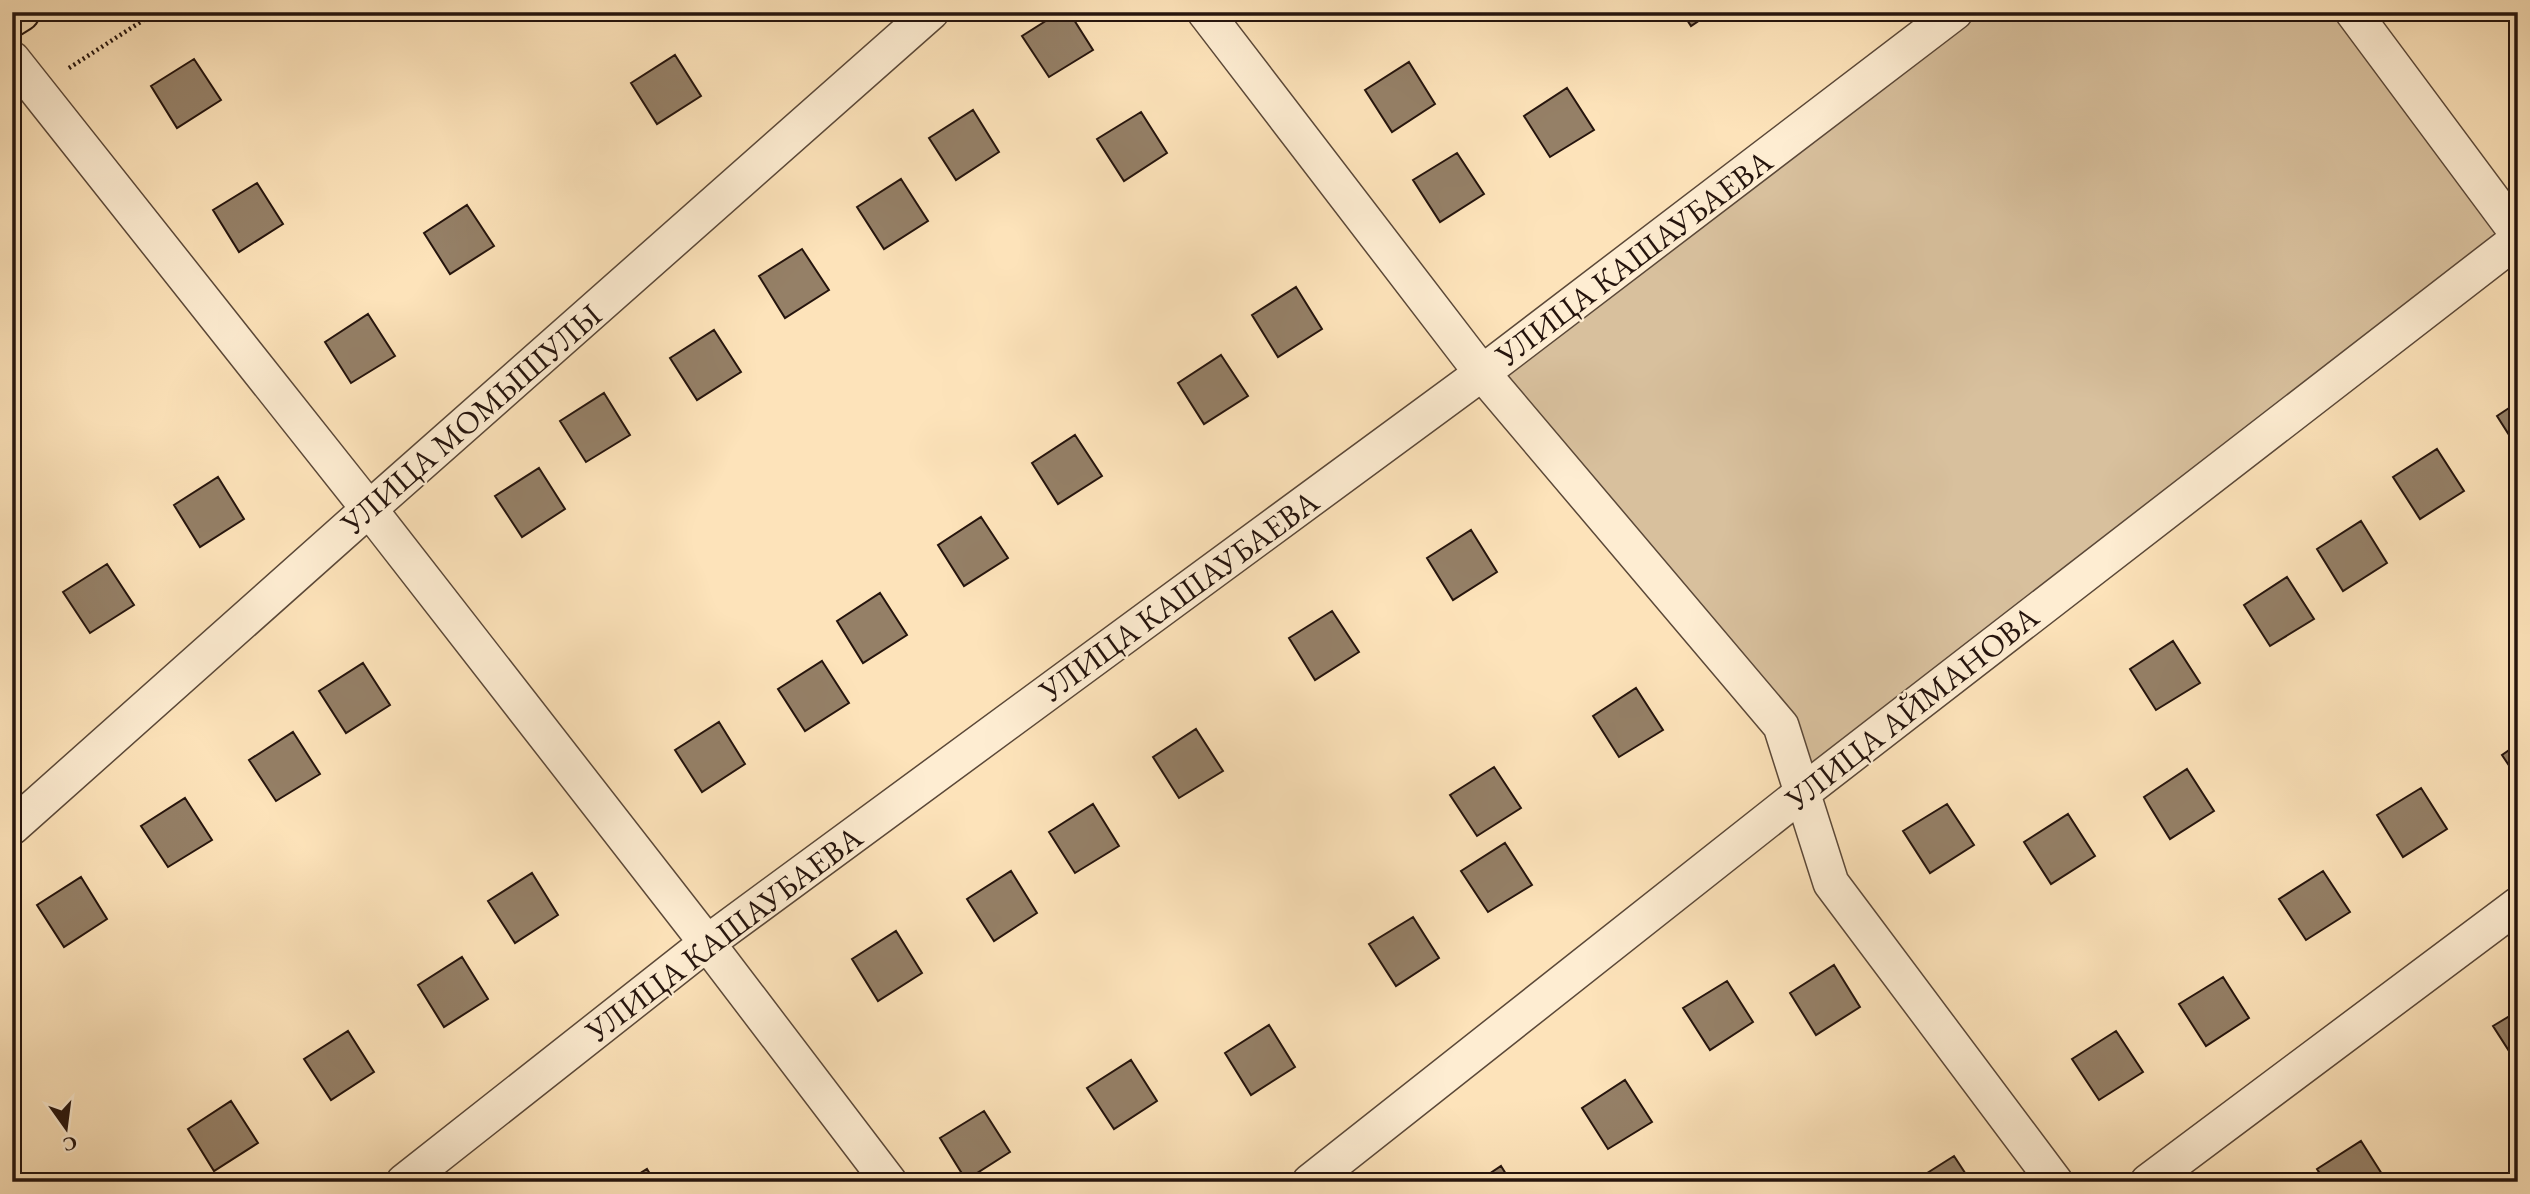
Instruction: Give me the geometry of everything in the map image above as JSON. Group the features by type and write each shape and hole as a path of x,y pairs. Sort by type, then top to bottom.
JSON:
{"main road":[{"path":"12,17 20,12"}],"street":[{"name":"УЛИЦА МОМЫШУЛЫ","path":"12,827 932,12"},
{"path":"1205,12 1482,373 1781,726 1831,883 2055,1182"},
{"name":"УЛИЦА КАШАУБАЕВА","path":"404,1182 707,943 1482,373 1955,12"},
{"path":"2353,12 2518,234"},
{"path":"12,59 369,509 707,943 889,1182"},
{"name":"УЛИЦА АЙМАНОВА","path":"1310,1182 1802,793 2518,239"},
{"path":"2148,1182 2518,905"}],"path":[{"path":"36,89 156,12"}],"shaded area":[{"path":"1955,12 2353,12 2518,234 1802,793 1781,726 1482,373"}],"building":[{"path":"1060,12 1069,12 1093,50 1049,77 1022,36"},
{"path":"1682,12 1712,12 1691,26"},
{"path":"675,55 701,96 657,124 631,83"},
{"path":"194,59 221,100 177,128 151,86"},
{"path":"1409,62 1435,104 1392,132 1365,90"},
{"path":"1567,88 1594,130 1550,157 1524,116"},
{"path":"973,110 999,152 956,180 929,138"},
{"path":"1141,112 1167,153 1124,181 1097,139"},
{"path":"1457,153 1484,194 1440,222 1413,180"},
{"path":"901,179 928,221 884,249 857,207"},
{"path":"257,183 283,224 239,252 213,210"},
{"path":"467,205 494,246 450,274 424,233"},
{"path":"802,249 829,290 785,318 759,276"},
{"path":"1296,287 1322,329 1278,357 1252,315"},
{"path":"368,314 395,356 351,383 325,342"},
{"path":"714,330 741,372 697,400 670,358"},
{"path":"1221,355 1248,396 1204,424 1178,383"},
{"path":"604,393 630,435 586,462 560,421"},
{"path":"2518,402 2518,449 2497,416"},
{"path":"1075,435 1102,476 1058,504 1032,463"},
{"path":"2437,449 2464,491 2420,519 2393,477"},
{"path":"539,468 565,509 522,537 495,496"},
{"path":"218,477 244,519 200,547 174,505"},
{"path":"981,517 1008,558 964,586 938,545"},
{"path":"2361,521 2387,563 2343,591 2317,549"},
{"path":"1471,530 1497,572 1453,600 1427,558"},
{"path":"107,564 134,605 90,633 63,592"},
{"path":"2287,577 2314,619 2270,646 2244,605"},
{"path":"880,593 907,635 863,663 837,621"},
{"path":"1332,611 1359,652 1315,680 1289,638"},
{"path":"2173,641 2200,683 2156,710 2130,669"},
{"path":"822,661 849,703 805,731 778,689"},
{"path":"363,663 390,705 346,733 319,691"},
{"path":"1636,688 1663,730 1619,757 1593,716"},
{"path":"719,722 745,764 702,792 675,750"},
{"path":"1196,729 1223,771 1179,798 1153,757"},
{"path":"293,732 320,774 276,801 249,760"},
{"path":"2518,744 2518,779 2502,755"},
{"path":"1494,767 1521,808 1477,836 1450,795"},
{"path":"2187,769 2214,811 2170,839 2144,797"},
{"path":"2421,788 2447,829 2403,857 2377,815"},
{"path":"185,798 212,840 168,867 141,826"},
{"path":"1093,804 1119,846 1075,873 1049,832"},
{"path":"1947,804 1974,845 1930,873 1903,831"},
{"path":"2068,814 2095,856 2051,884 2024,842"},
{"path":"1505,843 1532,885 1488,912 1461,871"},
{"path":"1011,871 1037,913 994,941 967,899"},
{"path":"2323,871 2350,912 2306,940 2279,899"},
{"path":"532,873 558,915 515,943 488,901"},
{"path":"81,877 107,919 64,947 37,905"},
{"path":"1413,917 1439,958 1396,986 1369,944"},
{"path":"896,931 922,973 878,1001 852,959"},
{"path":"462,957 488,999 444,1027 418,985"},
{"path":"1834,965 1860,1007 1816,1035 1790,993"},
{"path":"2223,977 2249,1018 2206,1046 2179,1004"},
{"path":"1727,981 1753,1022 1710,1050 1683,1008"},
{"path":"2518,1011 2518,1065 2493,1026"},
{"path":"1269,1025 1295,1067 1251,1095 1225,1053"},
{"path":"348,1031 374,1072 331,1100 304,1059"},
{"path":"2116,1031 2143,1072 2099,1100 2072,1059"},
{"path":"1131,1060 1157,1101 1114,1129 1087,1088"},
{"path":"1625,1080 1652,1122 1608,1149 1582,1108"},
{"path":"231,1101 258,1143 214,1171 188,1129"},
{"path":"984,1111 1010,1152 966,1180 940,1138"},
{"path":"2361,1141 2387,1182 2325,1182 2317,1169"},
{"path":"1954,1156 1971,1182 1913,1182"},
{"path":"1501,1166 1511,1182 1477,1182"},
{"path":"647,1169 655,1182 626,1182"}]}
